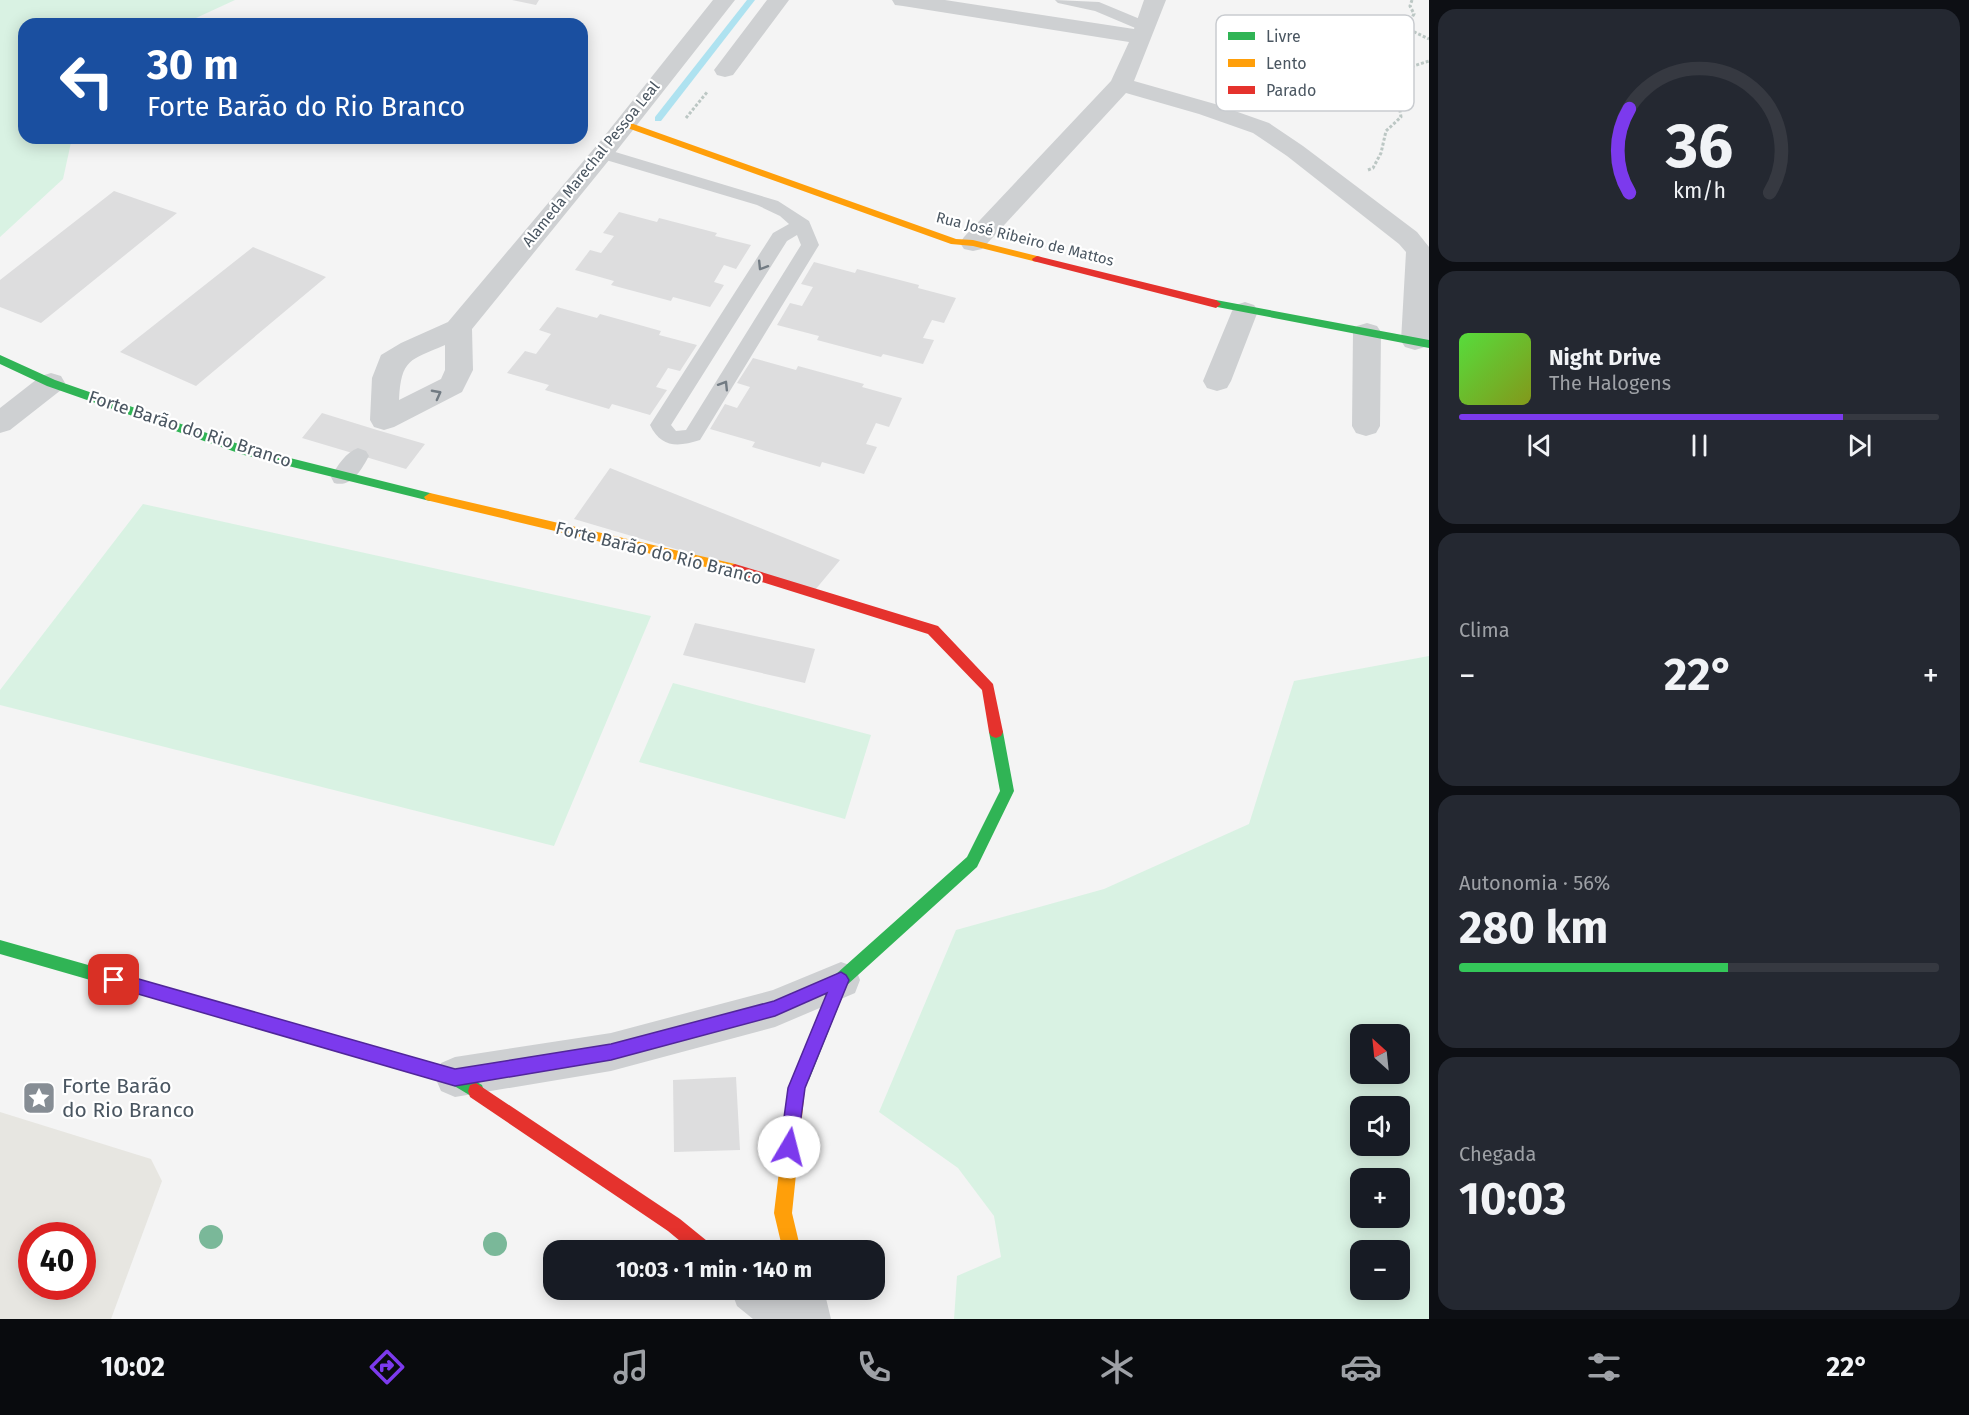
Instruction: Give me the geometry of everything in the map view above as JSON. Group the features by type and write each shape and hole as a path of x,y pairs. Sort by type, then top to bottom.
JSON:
{"street":[{"name":"Alameda Marechal Pessoa Leal","path":"458,328 459,370 452,386 381,425 386,378 391,362 411,349 458,328 626,124 724,0"},
{"path":"725,70 778,0"},
{"path":"903,0 1144,32"},
{"path":"973,243 1121,84 1144,32 1155,0"},
{"path":"1121,84 1207,109 1260,128 1333,180 1408,238 1417,247 1422,342"},
{"name":"Rua José Ribeiro de Mattos","path":"626,124 955,242 973,243 1245,311 1422,342"},
{"path":"1217,381 1245,311"},
{"path":"1366,426 1367,332"},
{"name":"Forte Barão do Rio Branco","path":"0,359 51,383 248,452 342,477 723,565 933,630 988,688 1007,791 972,862 841,980 775,1008 611,1052 455,1077"},
{"path":"0,423 51,383"},
{"name":"Forte Barão do Rio Branco","path":"0,947 455,1077 674,1225 692,1240"},
{"name":"Forte Barão do Rio Branco","path":"789,1240 783,1213 797,1088 841,980"},
{"path":"765,1300 788,1319"},
{"path":"804,1300 809,1319"}],"lane":[{"path":"1063,0 1099,7 1144,32"},
{"path":"602,153 763,201 791,214 802,225 810,245 693,435 673,438 663,433 660,425 780,237 802,225"},
{"path":"342,477 358,456"}],"path":[{"path":"1412,0 1410,6 1413,15"},
{"path":"1414,32 1429,39"},
{"path":"1414,66 1429,61"},
{"path":"670,140 725,70"},
{"path":"1333,180 1373,168 1381,153 1386,131 1401,117 1400,111"}],"green space":[{"path":"0,0 235,0 196,18 18,18 18,144 71,144 63,179 0,237"},
{"path":"143,504 651,616 554,846 0,705 0,690"},
{"path":"1429,656 1429,1319 954,1319 957,1276 1001,1257 994,1216 958,1168 879,1112 956,930 1104,889 1249,824 1294,681"},
{"path":"673,683 871,735 845,819 639,762"}],"sand":[{"path":"0,1112 151,1159 162,1181 111,1319 0,1319"}],"building":[{"path":"512,0 539,0 536,5"},
{"path":"114,191 177,213 41,323 0,307 0,280"},
{"path":"619,212 657,222 659,218 717,233 715,236 751,245 736,269 724,265 714,282 724,285 710,307 673,297 671,301 611,285 614,281 575,270 590,250 601,253 614,236 603,233"},
{"path":"253,247 326,277 196,386 120,352"},
{"path":"814,262 855,273 857,269 919,285 918,288 956,298 944,323 932,320 923,338 934,340 923,364 883,354 881,357 817,340 819,336 777,325 790,303 802,306 813,287 801,284"},
{"path":"557,307 597,318 600,314 661,331 659,335 697,345 680,371 668,368 656,387 667,390 650,415 612,404 609,409 545,390 549,385 507,373 525,351 536,354 551,334 539,330"},
{"path":"753,358 796,370 798,366 864,384 862,387 902,398 889,427 876,423 866,444 877,447 864,474 822,462 820,467 752,447 755,442 710,429 725,404 737,408 750,387 737,383"},
{"path":"322,413 425,444 406,469 302,438"},
{"path":"610,468 840,560 815,590 574,519"},
{"path":"695,623 815,649 805,683 683,655"},
{"path":"736,1077 740,1150 674,1152 673,1080"}],"waterway":[{"path":"658,119 751,0"}],"traffic: fast":[{"path":"1216,304 1429,344"},
{"path":"0,359 51,383 248,452 430,497"},
{"path":"803,1074 841,980 972,862 1007,791 996,732"},
{"path":"0,947 455,1077 476,1091"}],"traffic: slow":[{"path":"625,124 955,242 973,243 1037,259"},
{"path":"430,497 735,569"},
{"path":"789,1240 783,1213 797,1088 803,1074"}],"traffic: jam":[{"path":"1037,259 1216,304"},
{"path":"735,569 933,630 988,688 996,732"},
{"path":"476,1091 674,1225 692,1240"}],"place":[{"name":"Forte Barão do Rio Branco","path":"39,1098"}],"route":[{"path":"114,980 455,1077 611,1052 775,1008 841,980 797,1088 789,1147"}]}
